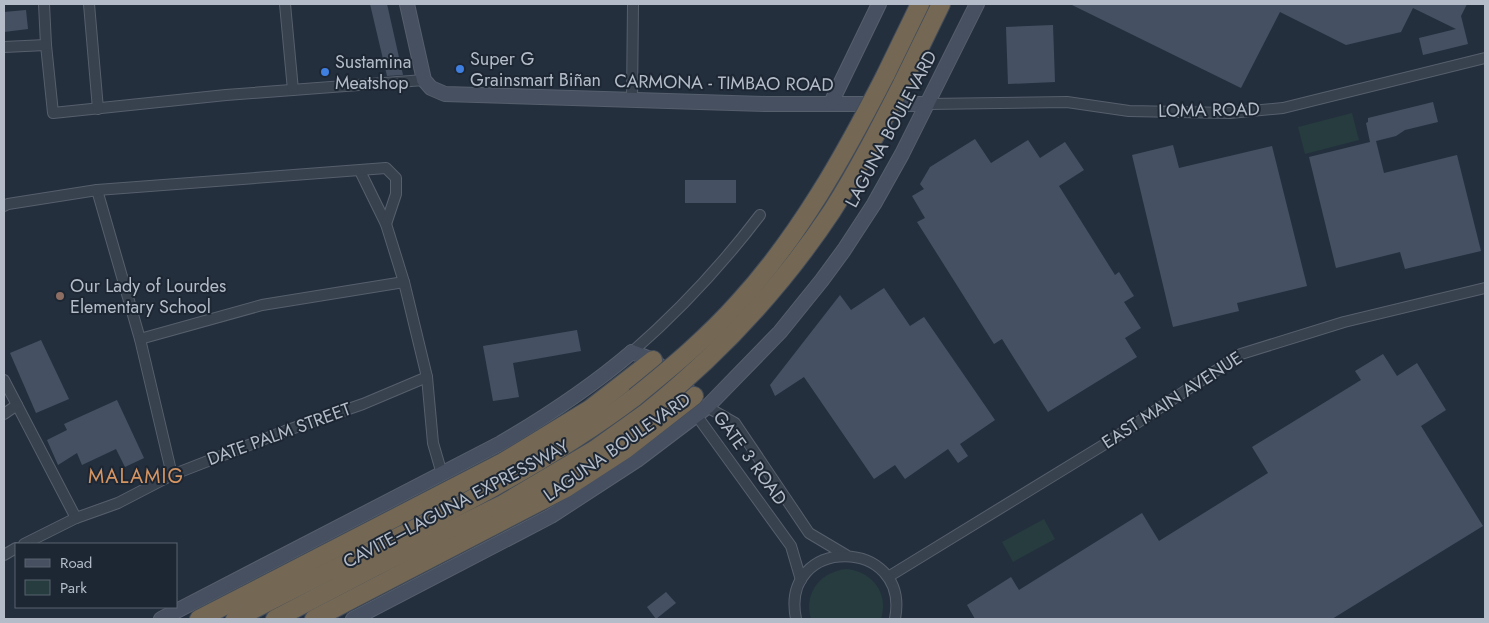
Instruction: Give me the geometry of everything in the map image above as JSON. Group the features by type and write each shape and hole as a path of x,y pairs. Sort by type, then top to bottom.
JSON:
{"highway":[{"name":"CAVITE–LAGUNA EXPRESSWAY","path":"235,619 493,488 552,454 636,396 682,358 712,330 763,274 795,231 857,132 920,4"},
{"name":"CAVITE–LAGUNA EXPRESSWAY","path":"275,619 503,504 594,450 647,412 710,359 775,288 840,198 876,136 941,4"},
{"path":"199,619 503,462 590,409 648,364"},
{"path":"314,619 560,492 695,406"}],"main road":[{"path":"407,4 424,80"},
{"path":"831,103 879,4"},
{"name":"LAGUNA BOULEVARD","path":"353,619 551,516 637,460 695,406 780,332 833,265 888,180 978,4"},
{"name":"CARMONA - TIMBAO ROAD","path":"424,80 431,88 445,94 766,104 927,104"},
{"path":"161,619 501,443 548,415 632,352"},
{"name":"GATE 3 ROAD","path":"632,352 695,406"}],"street":[{"path":"44,4 53,113 293,90 424,80"},
{"path":"90,4 98,108"},
{"path":"285,4 293,90"},
{"path":"632,100 633,4"},
{"path":"4,47 46,44"},
{"name":"LOMA ROAD","path":"927,104 1067,102 1129,111 1230,113 1283,108 1485,58"},
{"path":"5,204 97,190 386,168 396,178 396,194 386,224"},
{"path":"360,170 386,224 404,282 427,376 433,443 442,474"},
{"path":"97,190 140,339 172,475"},
{"path":"632,352 664,324 706,280 733,250 760,215"},
{"path":"140,339 262,305 404,282"},
{"name":"EAST MAIN AVENUE","path":"888,577 1081,459 1241,354 1344,322 1485,288"},
{"name":"DATE PALM STREET","path":"26,543 76,518 118,503 172,475 285,431 363,404 427,376"},
{"path":"4,380 76,518"},
{"path":"4,414 17,406"},
{"name":"GATE 3 ROAD","path":"695,406 735,423 809,533 846,555"},
{"name":"GATE 3 ROAD","path":"695,406 791,546 801,580"},
{"path":"4,555 15,549"},
{"path":"796,619 794,612 795,595 801,580 811,568 824,560 846,555 870,561 888,577 896,601 895,619"}],"green space":[{"path":"1352,113 1359,140 1305,154 1298,127"},
{"path":"1044,519 1055,539 1013,562 1002,542"},
{"path":"847,569 864,575 877,586 883,601 881,619 811,619 810,600 816,585 829,574"}],"building":[{"path":"370,4 387,4 403,75 387,76"},
{"path":"1070,4 1467,4 1461,16 1468,44 1423,55 1419,38 1456,29 1413,8 1401,32 1346,45 1280,12 1241,88"},
{"path":"26,10 28,29 4,32 4,12"},
{"path":"1053,25 1055,82 1008,84 1006,27"},
{"path":"1433,102 1438,122 1405,130 1396,136 1376,141 1384,173 1457,155 1481,251 1405,269 1400,252 1336,268 1309,157 1370,142 1366,123 1368,118"},
{"path":"975,139 991,163 1028,140 1040,158 1065,142 1084,170 1059,186 1115,275 1119,272 1134,296 1124,302 1141,328 1125,338 1137,357 1048,412 1002,339 994,344 917,222 925,218 912,196 924,189 920,184 930,167"},
{"path":"1173,145 1179,168 1272,146 1307,286 1237,303 1239,311 1173,327 1132,155"},
{"path":"685,180 736,180 736,203 685,203"},
{"path":"884,288 910,326 924,317 995,420 960,444 968,456 958,463 948,449 905,479 895,465 874,479 804,377 775,396 770,385 840,295 851,310"},
{"path":"577,330 581,351 513,363 519,397 493,401 483,346"},
{"path":"41,340 69,399 36,413 10,353"},
{"path":"1383,354 1397,376 1417,363 1446,410 1421,426 1483,526 1332,619 975,619 967,605 1011,577 1019,590 1142,513 1159,541 1268,473 1252,447 1361,380 1355,371"},
{"path":"117,400 144,458 125,467 116,449 82,465 77,453 58,465 47,440 67,430 64,424"},
{"path":"666,592 676,603 656,619 647,607"}],"place":[{"name":"Super G Grainsmart Biñan","path":"460,69"},
{"name":"Sustamina Meatshop","path":"325,72"},
{"name":"Our Lady of Lourdes Elementary School","path":"60,296"}],"district":[{"name":"MALAMIG","path":"136,476"}]}
